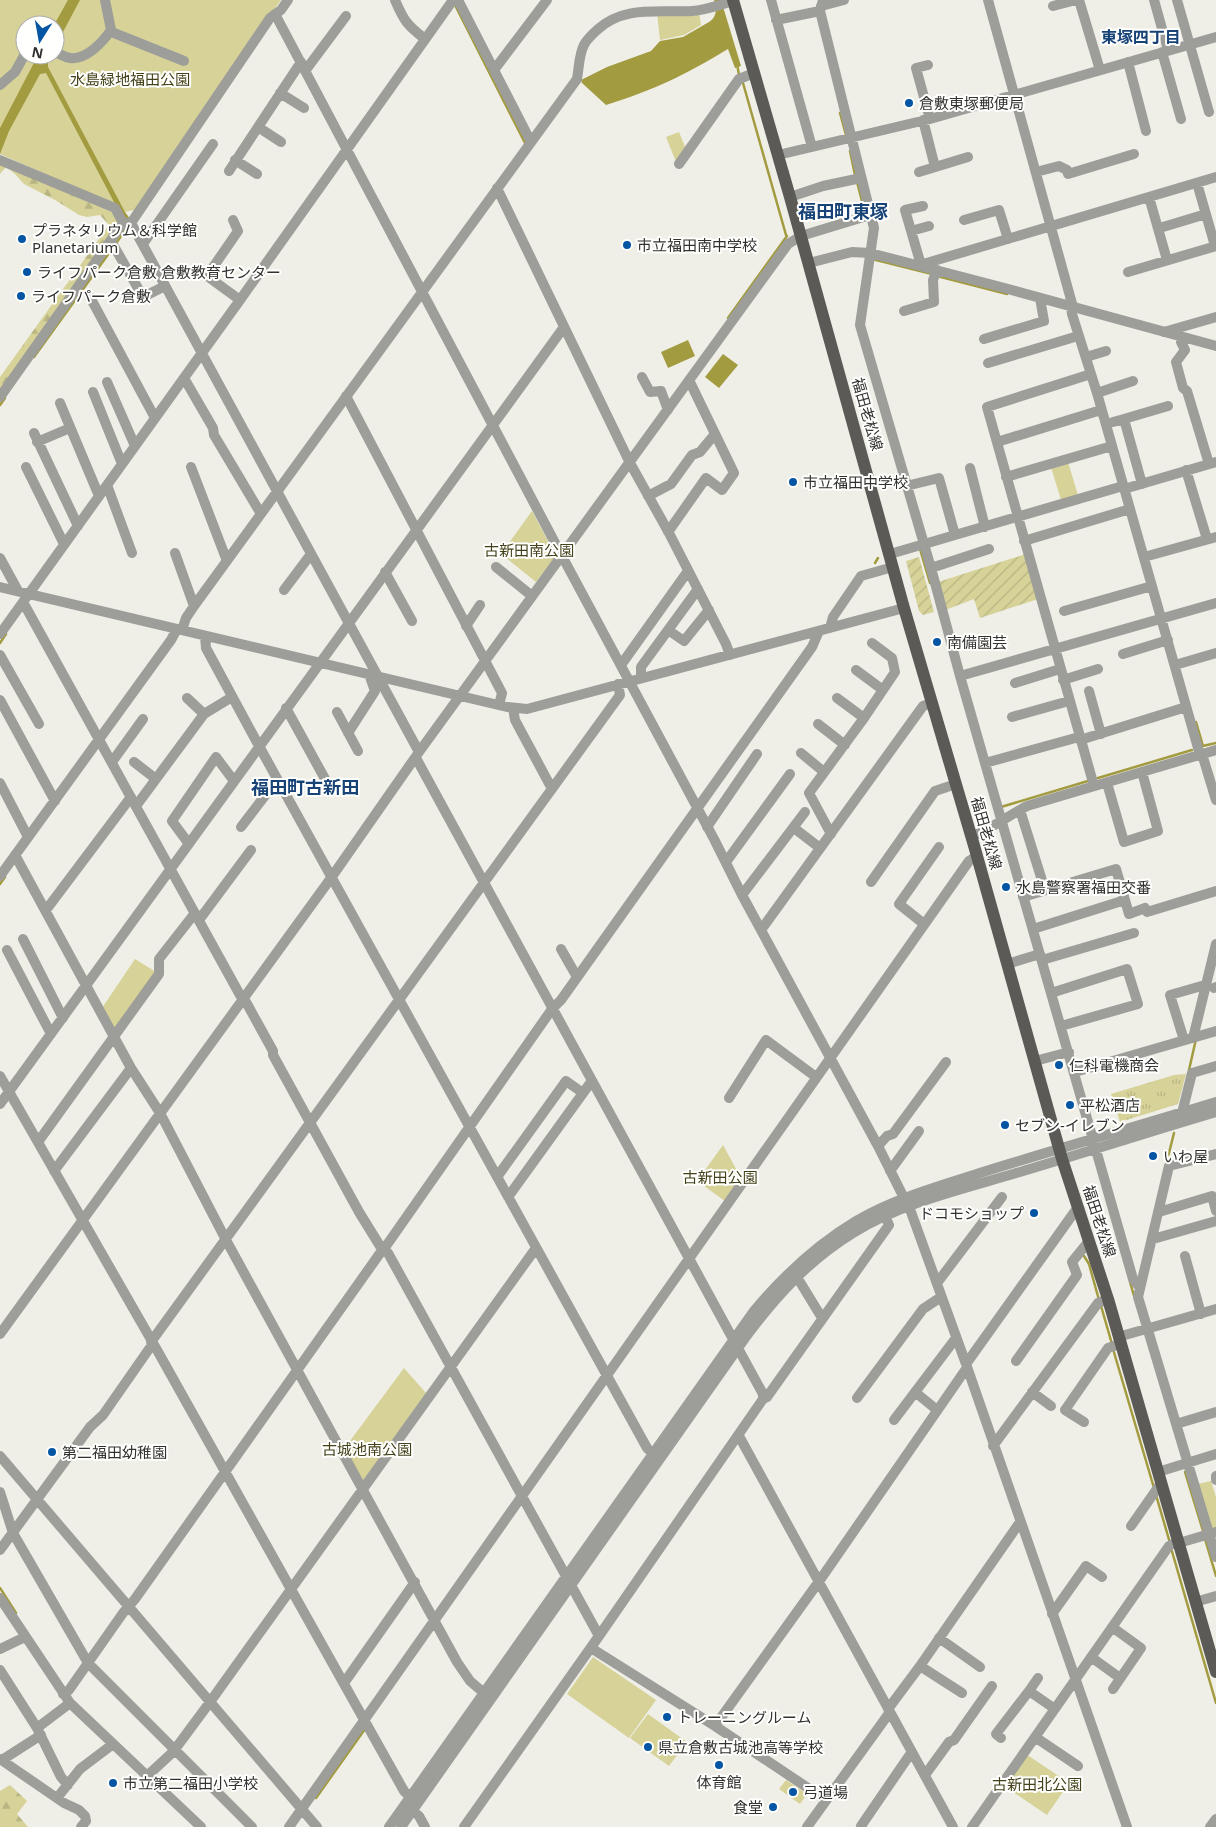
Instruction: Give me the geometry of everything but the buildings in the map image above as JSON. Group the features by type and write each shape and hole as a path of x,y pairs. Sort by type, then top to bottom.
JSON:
{"main road":[{"name":"福田老松線","path":"726,3 754,73 904,608 977,856 1061,1154 1089,1241 1102,1301 1174,1544 1195,1602 1216,1672"}],"street":[{"path":"105,0 111,30"},
{"path":"0,397 111,241 127,223 270,18 281,10 288,0"},
{"path":"395,0 402,18 408,26 425,39"},
{"path":"0,634 453,0"},
{"path":"458,0 531,142"},
{"path":"494,70 547,0"},
{"path":"771,0 812,147"},
{"path":"776,20 844,0"},
{"path":"988,0 1051,226 1078,336 1112,446 1186,707 1216,800"},
{"path":"1053,6 1077,0 1100,70"},
{"path":"1154,0 1181,120"},
{"path":"1177,0 1208,112"},
{"path":"0,876 17,858 28,837 101,740 194,606 577,79 583,46 587,40 601,26 631,12 647,10 690,11 726,3"},
{"path":"821,6 874,228 860,325 931,568 960,676 1075,1072 1094,1144 1138,1286 1138,1297 1176,1424 1185,1463 1216,1557"},
{"path":"275,14 697,811 726,862 828,1060 878,1146 906,1202 1126,1827"},
{"path":"229,171 280,93 346,16"},
{"path":"65,56 69,58 84,56 95,48 111,30"},
{"path":"111,30 184,61"},
{"path":"778,155 927,120 1216,37"},
{"path":"1128,62 1146,131"},
{"path":"0,85 15,72 19,65"},
{"path":"928,65 916,68 935,167"},
{"path":"679,164 739,79 754,73"},
{"path":"280,93 304,108"},
{"path":"258,127 281,142"},
{"path":"142,244 213,144"},
{"path":"1036,172 1058,166 1067,170 1068,174 1134,154"},
{"path":"919,172 968,157"},
{"path":"0,160 115,208 142,244 349,622 373,675 486,881 591,1082 690,1256 764,1398"},
{"path":"236,160 257,174"},
{"path":"919,265 1216,177"},
{"path":"790,196 823,186 861,178"},
{"path":"1128,272 1215,246 1197,183"},
{"path":"497,188 630,463 709,610 730,655"},
{"path":"1150,197 1167,260"},
{"path":"919,265 905,210 923,206"},
{"path":"964,220 1000,210 1008,239"},
{"path":"1163,227 1206,214"},
{"path":"0,1334 788,244 801,236 870,215"},
{"path":"233,220 238,231 207,276 240,300"},
{"path":"911,231 929,226"},
{"path":"111,241 143,297 165,286"},
{"path":"808,263 852,252 870,255 919,265 936,273 1164,332 1181,339 1216,346"},
{"path":"904,311 934,302 933,280 936,273"},
{"path":"90,297 155,418"},
{"path":"984,339 1044,321 1040,301"},
{"path":"1164,332 1216,317"},
{"path":"7,1096 51,1034 87,988 259,746 287,710 319,662 564,327"},
{"path":"988,363 1078,336"},
{"path":"890,554 1212,463 1187,391 1183,388 1176,362 1185,350 1181,339"},
{"path":"1086,358 1106,351"},
{"path":"1091,374 987,407 1094,786"},
{"path":"184,378 213,428 214,435 261,514"},
{"path":"642,378 650,392 661,390 668,410"},
{"path":"668,532 706,478 722,490 734,473 689,380"},
{"path":"1096,393 1133,381"},
{"path":"107,382 135,446"},
{"path":"93,392 122,464"},
{"path":"346,396 502,693 500,705"},
{"path":"60,403 99,496"},
{"path":"1113,422 1168,406"},
{"path":"997,442 1101,410"},
{"path":"1124,419 1142,484"},
{"path":"70,428 36,438 78,526"},
{"path":"648,496 671,484 692,455 700,452 715,434"},
{"path":"1006,478 1112,446"},
{"path":"26,467 64,544"},
{"path":"191,467 227,561"},
{"path":"970,468 985,527"},
{"path":"1144,557 1211,538 1186,470"},
{"path":"906,486 938,478 955,535"},
{"path":"107,485 132,553"},
{"path":"1024,541 1130,509"},
{"path":"931,568 989,549"},
{"path":"175,553 194,606"},
{"path":"284,590 311,554"},
{"path":"0,558 18,591 26,598 101,740 114,760 244,996 273,1051 273,1055 312,1121 359,1212 385,1250 569,1581 595,1643 826,1800"},
{"path":"496,567 532,596"},
{"path":"830,628 833,617 862,576 893,567"},
{"path":"621,665 688,571"},
{"path":"385,572 412,621"},
{"path":"1064,611 1152,586"},
{"path":"0,587 18,591"},
{"path":"641,678 641,667 698,589"},
{"path":"26,598 179,629 460,696 513,708 527,709 904,608"},
{"path":"960,676 1216,603"},
{"path":"466,626 480,605"},
{"path":"668,630 684,642 709,610"},
{"path":"66,1692 299,1371 577,977 697,811 812,647 818,632"},
{"path":"205,636 206,648 277,780 647,1448 653,1454"},
{"path":"1123,654 1168,640"},
{"path":"830,834 809,793 895,672 892,658 872,643"},
{"path":"1175,665 1216,653"},
{"path":"0,655 39,724"},
{"path":"1015,683 1060,669"},
{"path":"1063,680 1098,669"},
{"path":"856,670 883,690"},
{"path":"348,733 374,691 373,675"},
{"path":"0,1550 90,1426 102,1415 226,1240 620,695 618,684"},
{"path":"1089,691 1101,734"},
{"path":"46,910 156,779 204,714 232,697"},
{"path":"187,698 204,714"},
{"path":"837,698 864,718"},
{"path":"0,700 55,801"},
{"path":"1012,717 1069,701"},
{"path":"761,930 923,706 932,703"},
{"path":"985,763 1101,734 1186,707"},
{"path":"513,708 514,720 552,789"},
{"path":"287,710 330,788"},
{"path":"337,712 358,751"},
{"path":"114,760 143,719"},
{"path":"818,724 844,745"},
{"path":"971,837 990,829 1020,810 1216,750"},
{"path":"801,753 824,772"},
{"path":"707,827 757,754"},
{"path":"189,844 172,821 216,757 234,781"},
{"path":"134,762 156,779"},
{"path":"1107,782 1124,842 1158,831 1142,772"},
{"path":"726,862 790,774"},
{"path":"241,827 277,780"},
{"path":"0,783 28,837"},
{"path":"871,882 935,791 956,784"},
{"path":"1020,810 1045,890"},
{"path":"742,895 805,812"},
{"path":"794,828 820,848"},
{"path":"924,924 899,904 939,847"},
{"path":"38,1142 159,974 159,959 199,917 251,850"},
{"path":"289,1827 436,1624 608,1378 690,1256 924,924 969,861 977,856"},
{"path":"17,858 114,1038 160,1113 226,1240 415,1582 436,1624 470,1681 484,1693"},
{"path":"1024,897 1116,869 1129,914 1145,908 1146,912 1216,891"},
{"path":"1033,928 1125,900"},
{"path":"1007,964 1134,933"},
{"path":"23,939 63,1018"},
{"path":"1193,1038 1212,987 1216,944"},
{"path":"562,949 577,977"},
{"path":"7,950 51,1034"},
{"path":"1051,993 1126,969 1138,1004 1061,1026"},
{"path":"1193,1038 1170,995 1212,987"},
{"path":"1075,1072 1216,1031"},
{"path":"729,1098 766,1040 816,1077"},
{"path":"1035,1061 1069,1052"},
{"path":"878,1146 887,1136 894,1134 946,1062"},
{"path":"1179,1123 1192,1073 1216,1066"},
{"path":"54,1170 131,1068"},
{"path":"0,1076 7,1096 38,1142 151,1346 344,1683 364,1722 404,1791 410,1797"},
{"path":"497,1176 566,1081 583,1093"},
{"path":"508,1197 591,1082"},
{"path":"401,1827 768,1294 804,1258 838,1232 858,1220 906,1202 1094,1144 1216,1102"},
{"path":"1094,1144 1216,1112"},
{"path":"890,1171 919,1131"},
{"path":"1138,1286 1145,1265 1148,1262 1169,1166 1216,1154"},
{"path":"1159,1212 1212,1196 1216,1211"},
{"path":"936,1283 1002,1197"},
{"path":"389,1827 484,1693 569,1581 653,1454 735,1344 795,1277 833,1246 906,1202"},
{"path":"715,1726 820,1579 1078,1207"},
{"path":"464,1827 595,1643 764,1398 889,1225 885,1216"},
{"path":"1153,1239 1216,1221"},
{"path":"1016,1361 1076,1276 1072,1262 1089,1241"},
{"path":"149,1774 172,1752 210,1702 536,1248"},
{"path":"1185,1256 1201,1314"},
{"path":"795,1277 822,1318"},
{"path":"856,1398 923,1309 939,1298"},
{"path":"993,1446 1102,1301"},
{"path":"1084,1422 1065,1410 1108,1348 1148,1329 1216,1309"},
{"path":"894,1420 954,1340"},
{"path":"914,1392 938,1410"},
{"path":"1032,1392 1051,1406"},
{"path":"1176,1424 1216,1412"},
{"path":"738,1436 820,1579 911,1753 926,1774 953,1827"},
{"path":"1131,1526 1157,1485 1185,1463 1216,1454"},
{"path":"0,1456 317,1827"},
{"path":"0,1492 12,1534 87,1665 172,1752 252,1827"},
{"path":"807,1827 1019,1524"},
{"path":"972,1827 1112,1627 1174,1544 1208,1534"},
{"path":"1052,1614 1086,1566 1102,1577"},
{"path":"344,1683 415,1582"},
{"path":"1195,1602 1216,1596"},
{"path":"0,1598 25,1637 66,1692 70,1703 112,1744 149,1774 201,1827"},
{"path":"1112,1627 1141,1648 1113,1689"},
{"path":"0,1650 25,1637"},
{"path":"940,1638 980,1668"},
{"path":"1091,1657 1120,1678"},
{"path":"920,1666 962,1693"},
{"path":"0,1670 39,1731 61,1776 68,1785"},
{"path":"1001,1738 996,1734 1038,1678"},
{"path":"926,1774 950,1742 954,1740 992,1686"},
{"path":"1029,1691 1055,1709"},
{"path":"70,1703 39,1731 1,1759 64,1803 76,1807 85,1816 86,1821 81,1827"},
{"path":"1035,1736 1078,1766"},
{"path":"57,1798 80,1769 112,1744"},
{"path":"862,1827 911,1753"},
{"path":"413,1810 425,1827"},
{"path":"1210,1827 1216,1819"}],"green space":[{"name":"水島緑地福田公園","path":"0,0 281,0 134,210 125,212 104,200 0,154"},
{"path":"699,12 701,25 684,35 660,40 657,13"},
{"path":"679,132 686,149 676,162 666,137"},
{"path":"0,162 112,212 118,223 0,391 0,377 109,225 100,215 87,217 79,215 24,184 6,167 0,174"},
{"path":"1068,462 1078,495 1061,500 1051,467"},
{"name":"古新田南公園","path":"532,511 556,556 536,582 501,554"},
{"path":"1026,554 1038,599 980,618 974,599 948,609 944,607 938,582"},
{"path":"919,557 934,612 923,615 919,611 906,561"},
{"path":"135,959 156,972 115,1031 102,1008"},
{"path":"1186,1074 1178,1104 1120,1122 1111,1094 1174,1075"},
{"name":"古新田公園","path":"723,1145 741,1178 725,1201 697,1181"},
{"name":"古城池南公園","path":"404,1368 426,1393 363,1482 344,1449"},
{"path":"1211,1481 1216,1497 1216,1529 1212,1530 1198,1484"},
{"path":"593,1657 656,1700 629,1738 567,1694"},
{"path":"648,1714 687,1742 669,1766 630,1738"},
{"name":"古新田北公園","path":"1026,1754 1069,1783 1047,1815 1004,1786"},
{"name":"弓道場","path":"786,1780 807,1794 800,1804 779,1789"},
{"path":"10,1785 27,1801 17,1814 28,1827 0,1827 0,1791"}],"shaded area":[{"path":"68,0 80,0 65,28 65,15 60,15"},
{"path":"714,0 721,0 741,66 735,68 728,49 669,81 606,105 582,83 581,80 607,67 651,51 660,41 683,37 709,22 714,18 716,12"},
{"path":"33,65 48,65 125,212 131,220 124,221 46,73 40,74 9,131 0,154 0,128"},
{"path":"688,340 695,356 668,368 661,352"},
{"path":"723,354 738,365 719,388 705,377"}],"waterway":[{"path":"455,5 525,143"},
{"path":"737,64 739,75"},
{"path":"743,83 786,235"},
{"path":"840,113 846,135"},
{"path":"850,151 855,175"},
{"path":"857,182 863,205"},
{"path":"117,242 127,227"},
{"path":"728,318 787,236"},
{"path":"34,357 112,249"},
{"path":"872,259 932,274"},
{"path":"937,276 1007,294"},
{"path":"0,405 5,398"},
{"path":"920,549 930,583"},
{"path":"875,563 878,558"},
{"path":"0,643 6,634"},
{"path":"1196,722 1203,746 1216,743"},
{"path":"1098,778 1192,750"},
{"path":"1001,807 1088,781"},
{"path":"0,884 5,877"},
{"path":"1189,1070 1196,1039"},
{"path":"1166,1165 1174,1133"},
{"path":"1084,1256 1089,1264 1099,1300"},
{"path":"1130,1282 1134,1296"},
{"path":"1101,1306 1112,1344"},
{"path":"1113,1349 1154,1488"},
{"path":"1185,1472 1204,1534"},
{"path":"1156,1495 1170,1543"},
{"path":"1205,1539 1216,1576"},
{"path":"1171,1548 1216,1703"},
{"path":"0,1588 16,1613"},
{"path":"316,1798 365,1729"}],"place":[{"name":"倉敷東塚郵便局","path":"909,103"},
{"name":"プラネタリウム＆科学館 Planetarium","path":"22,239"},
{"name":"市立福田南中学校","path":"627,245"},
{"name":"ライフパーク倉敷 倉敷教育センター","path":"27,272"},
{"name":"ライフパーク倉敷","path":"21,296"},
{"name":"市立福田中学校","path":"793,482"},
{"name":"南備園芸","path":"937,642"},
{"name":"水島警察署福田交番","path":"1006,887"},
{"name":"仁科電機商会","path":"1059,1065"},
{"name":"平松酒店","path":"1070,1105"},
{"name":"セブン-イレブン","path":"1005,1125"},
{"name":"いわ屋","path":"1153,1156"},
{"name":"ドコモショップ","path":"1034,1213"},
{"name":"第二福田幼稚園","path":"52,1452"},
{"name":"トレーニングルーム","path":"667,1717"},
{"name":"県立倉敷古城池高等学校","path":"648,1747"},
{"name":"体育館","path":"719,1765"},
{"name":"市立第二福田小学校","path":"113,1783"},
{"name":"弓道場","path":"793,1792"},
{"name":"食堂","path":"773,1807"}],"district":[{"name":"東塚四丁目","path":"1141,37"},
{"name":"福田町東塚","path":"843,211"},
{"name":"福田町古新田","path":"305,787"}]}
